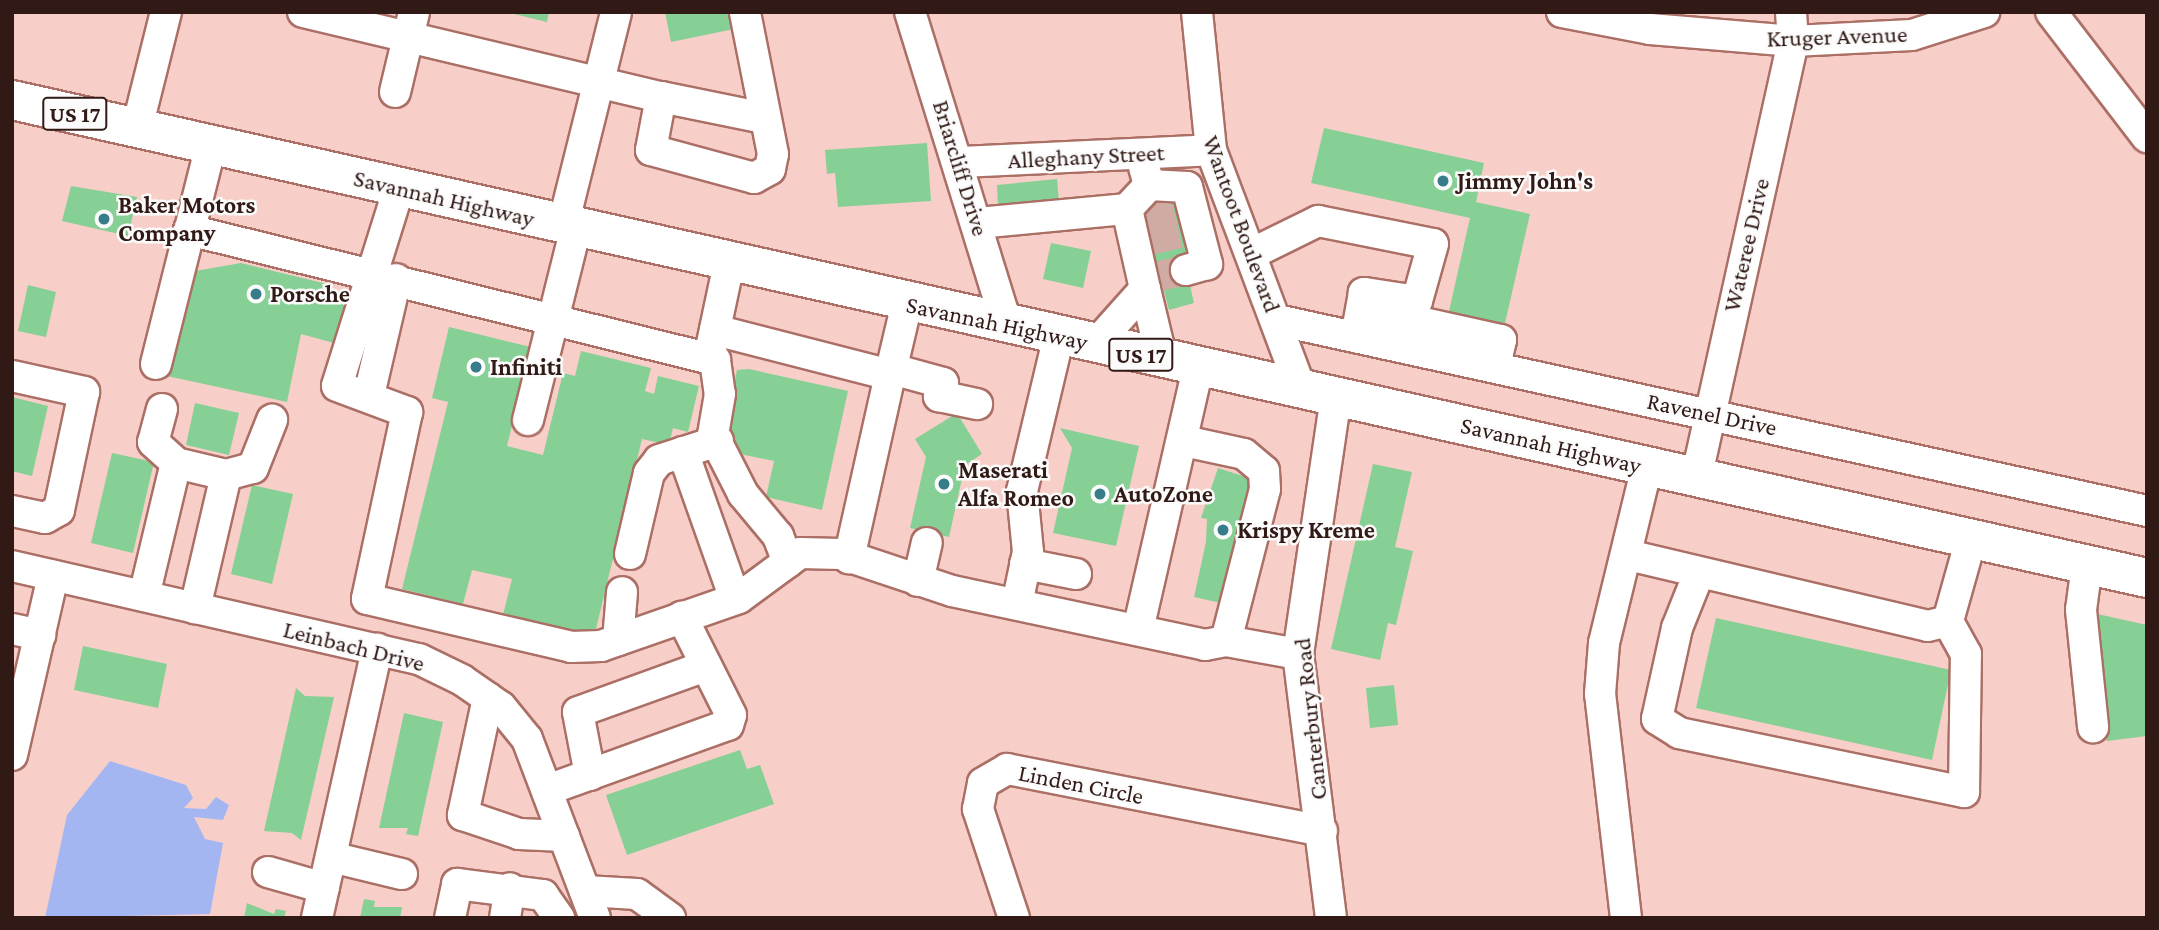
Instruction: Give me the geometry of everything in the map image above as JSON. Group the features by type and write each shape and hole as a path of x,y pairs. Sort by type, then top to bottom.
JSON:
{"highway":[{"name":"Savannah Highway","path":"12,100 1007,326 2147,578"}],"street":[{"path":"137,128 166,12"},
{"path":"303,12 411,24 661,97 764,118"},
{"path":"528,420 552,318 599,80 616,12"},
{"path":"661,97 651,150 754,178 770,169 773,154 764,118 746,12"},
{"name":"Briarcliff Drive","path":"910,12 961,162 1007,326"},
{"name":"Wantoot Boulevard","path":"1197,12 1211,150 1277,320 1319,394"},
{"name":"Kruger Avenue","path":"1562,12 1650,29 1792,27 1912,35 1984,12"},
{"path":"2051,12 2147,137"},
{"path":"395,92 411,24"},
{"name":"Wateree Drive","path":"1696,479 1792,27"},
{"path":"156,364 211,145"},
{"name":"Alleghany Street","path":"961,162 1211,150"},
{"path":"1138,630 1184,441 1180,364 1159,279 1137,225 1149,185 1140,154"},
{"path":"1017,604 1025,564 1022,491 1077,340 1159,279 1207,264 1191,222 1187,187 1149,185"},
{"path":"385,277 399,188"},
{"path":"1251,254 1318,221 1433,244 1417,301 1364,293 1358,323"},
{"path":"1191,222 1240,227"},
{"path":"978,223 1137,225"},
{"path":"189,230 552,318 891,372 943,383 939,396 977,404"},
{"path":"729,262 711,344 721,366 713,435 788,562"},
{"path":"385,277 363,287 337,386 369,395 407,412 367,599 571,647 618,640 735,598 800,553 849,558 918,581 1206,645 1226,640 1298,654"},
{"path":"849,558 907,303"},
{"name":"Ravenel Drive","path":"1277,320 1358,323 1495,367 2147,511"},
{"path":"12,376 84,392 59,510 45,518 12,511"},
{"name":"Canterbury Road","path":"1319,394 1298,654 1331,918"},
{"path":"162,409 153,442 176,463 226,475 253,468 272,420"},
{"path":"631,554 649,474 659,460 718,441"},
{"path":"1184,441 1244,454 1264,471 1265,489 1226,640"},
{"path":"683,452 735,598"},
{"path":"144,596 176,463"},
{"path":"1626,918 1600,694 1604,643 1628,555 1647,467"},
{"path":"195,608 226,475"},
{"path":"1699,573 1677,628 1657,719 1679,733 1964,792 1966,654 1948,621 1971,539"},
{"path":"918,581 927,543"},
{"path":"1628,555 1928,626 1948,621"},
{"path":"1025,564 1076,574"},
{"path":"2087,565 2081,610 2094,727"},
{"name":"Leinbach Drive","path":"12,566 419,659 488,698 527,739 590,904"},
{"path":"12,755 20,633 53,576"},
{"path":"618,640 622,592"},
{"path":"547,790 728,725 731,715 682,617"},
{"path":"317,918 377,649"},
{"path":"590,775 578,712 706,666"},
{"path":"488,698 463,815 519,834 564,836"},
{"name":"Linden Circle","path":"1014,918 978,809 983,783 1007,769 1322,831"},
{"path":"331,857 402,874"},
{"path":"268,872 324,888"},
{"path":"450,918 457,884 510,888 543,895 559,918"},
{"path":"505,918 510,888"},
{"path":"590,904 637,894 670,918"}],"water":[{"path":"110,761 186,785 193,798 184,808 206,809 216,797 229,805 223,820 194,817 205,839 223,843 210,914 45,918 67,815"}],"building":[{"path":"506,12 549,12 547,22"},
{"path":"665,12 736,12 739,28 671,42"},
{"path":"1324,128 1484,163 1476,202 1530,214 1503,332 1447,320 1470,218 1311,183"},
{"path":"927,143 931,201 838,207 835,173 827,174 825,150"},
{"path":"1057,179 1059,202 998,207 997,185"},
{"path":"71,186 137,197 128,236 62,221"},
{"path":"1174,191 1192,255 1184,259 1194,303 1169,310 1140,201"},
{"path":"1051,243 1091,251 1083,288 1043,279"},
{"path":"241,263 327,284 345,307 334,343 301,334 287,402 167,376 195,271"},
{"path":"28,285 56,292 46,337 18,331"},
{"path":"449,327 531,347 507,446 543,455 563,373 575,376 581,351 651,368 645,391 654,394 658,376 699,386 688,432 673,428 669,445 642,439 594,637 503,615 512,579 472,570 463,604 402,589 448,402 432,398"},
{"path":"749,369 848,391 822,510 766,497 774,461 735,453 727,416 737,370"},
{"path":"12,397 48,406 32,476 12,471"},
{"path":"195,403 239,413 229,455 186,445"},
{"path":"957,413 982,454 965,465 949,537 910,528 926,457 915,439"},
{"path":"1060,428 1139,446 1116,546 1053,533 1072,448"},
{"path":"112,453 154,462 133,553 91,543"},
{"path":"1373,464 1412,472 1395,547 1413,551 1396,625 1388,623 1380,660 1331,649"},
{"name":"Krispy Kreme","path":"1218,468 1252,479 1225,604 1194,597 1206,542 1207,519 1201,518"},
{"path":"252,485 293,494 272,584 231,574"},
{"path":"2093,613 2147,625 2147,736 2107,741"},
{"path":"1716,618 1951,670 1932,760 1696,708"},
{"path":"83,646 167,664 158,708 74,690"},
{"path":"1394,685 1398,725 1370,728 1366,688"},
{"path":"296,688 305,696 334,697 301,840 292,833 264,831"},
{"path":"404,713 443,722 418,836 406,834 408,828 379,828"},
{"path":"740,750 747,769 760,765 774,804 627,855 606,795"},
{"path":"364,899 375,901 374,907 402,907 400,918 360,918"},
{"path":"247,903 274,914 276,909 286,911 284,918 244,918"}],"tunnel":[{"path":"1144,215 1178,206"},
{"path":"1150,240 1186,232"},
{"path":"1160,276 1186,270"}],"place":[{"name":"Jimmy John's","path":"1443,181"},
{"name":"Baker Motors Company","path":"104,219"},
{"name":"Porsche","path":"256,294"},
{"name":"Infiniti","path":"476,367"},
{"name":"Maserati Alfa Romeo","path":"944,484"},
{"name":"AutoZone","path":"1100,494"},
{"name":"Krispy Kreme","path":"1223,530"}]}
